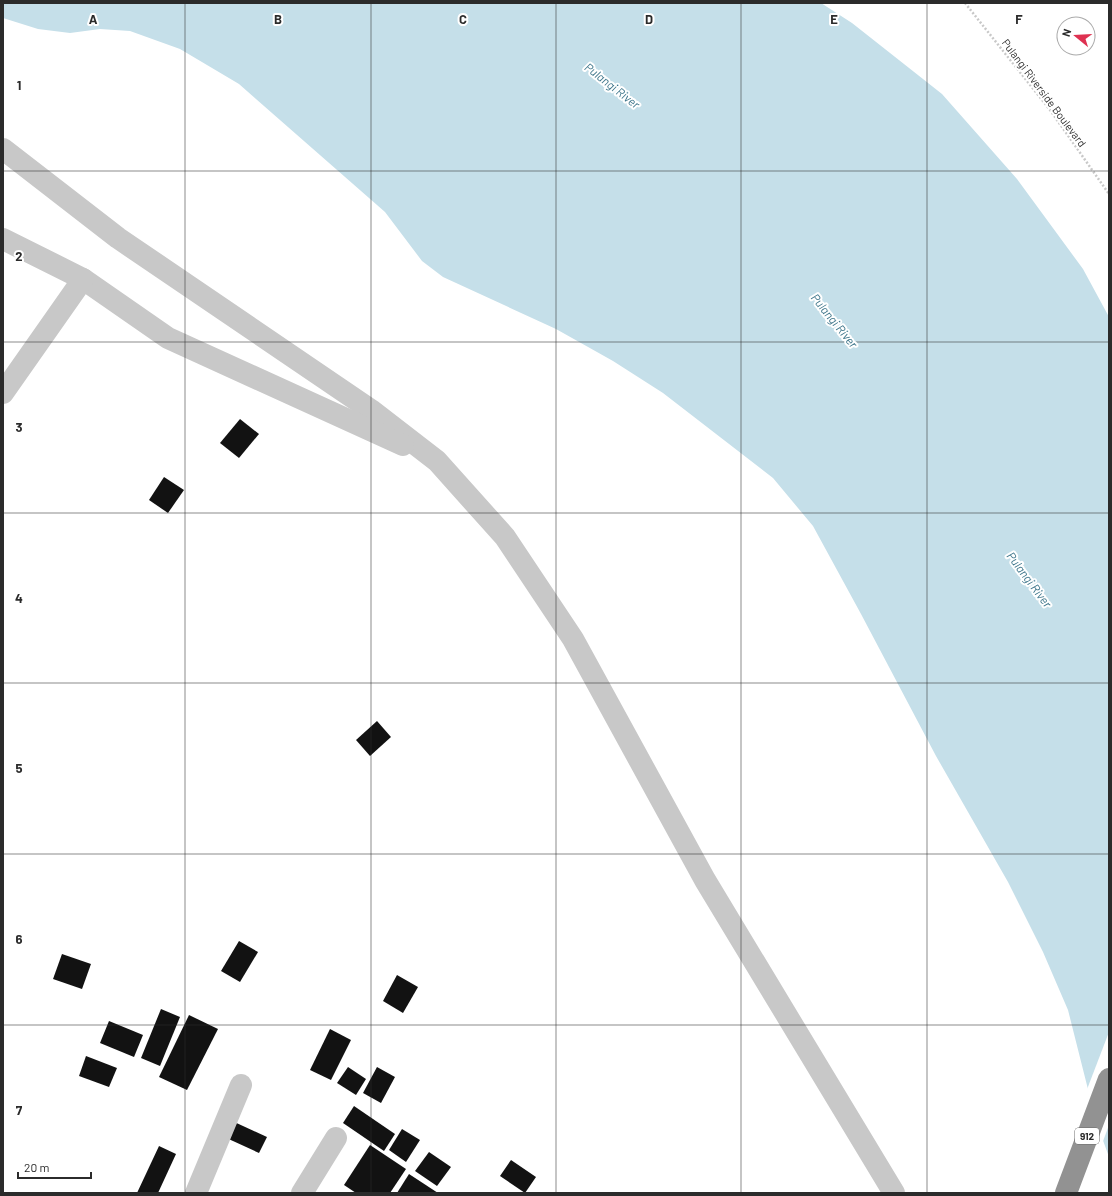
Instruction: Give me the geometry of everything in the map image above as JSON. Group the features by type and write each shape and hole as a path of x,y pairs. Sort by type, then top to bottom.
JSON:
{"highway":[{"name":"912","path":"1066,1193 1109,1079"}],"street":[{"path":"3,149 118,238 371,410 437,461 505,537 573,639 705,880 894,1193"},
{"path":"3,239 83,279 168,338 437,461"},
{"path":"3,393 83,279"},
{"path":"196,1193 241,1085"},
{"path":"302,1193 336,1138"}],"path":[{"name":"Pulangi Riverside Boulevard","path":"965,3 1050,110 1109,194"}],"water":[{"name":"Pulangi River","path":"3,3 821,3 852,23 942,94 1017,179 1083,269 1109,317 1109,1157 1096,1121 1068,1010 1043,952 1008,882 936,756 813,526 773,478 663,393 613,361 556,329 443,277 422,261 385,212 239,84 180,49 130,31 100,29 70,33 38,29 3,18"}],"pier":[{"path":"1109,1032 1109,1125 1102,1144 1086,1092"}],"building":[{"path":"240,419 259,434 239,458 220,443"},
{"path":"164,477 184,490 168,513 149,500"},
{"path":"377,721 391,737 370,756 356,740"},
{"path":"239,941 258,952 240,982 221,971"},
{"path":"62,954 91,964 82,989 53,979"},
{"path":"397,975 418,987 403,1013 383,1001"},
{"path":"161,1009 180,1017 160,1066 141,1058"},
{"path":"189,1015 218,1029 187,1090 159,1077"},
{"path":"109,1021 143,1035 134,1057 100,1043"},
{"path":"330,1029 351,1040 331,1080 310,1070"},
{"path":"86,1056 117,1068 109,1087 79,1076"},
{"path":"348,1067 366,1079 356,1095 337,1083"},
{"path":"377,1067 395,1077 381,1103 363,1093"},
{"path":"354,1106 395,1134 384,1151 343,1123"},
{"path":"230,1120 267,1137 259,1153 222,1136"},
{"path":"402,1129 420,1140 406,1162 389,1150"},
{"path":"370,1145 406,1169 390,1193 356,1193 344,1185"},
{"path":"159,1146 176,1154 158,1193 137,1193"},
{"path":"429,1152 451,1167 437,1186 415,1171"},
{"path":"511,1160 536,1177 525,1193 500,1176"},
{"path":"409,1174 438,1193 397,1193"}]}
